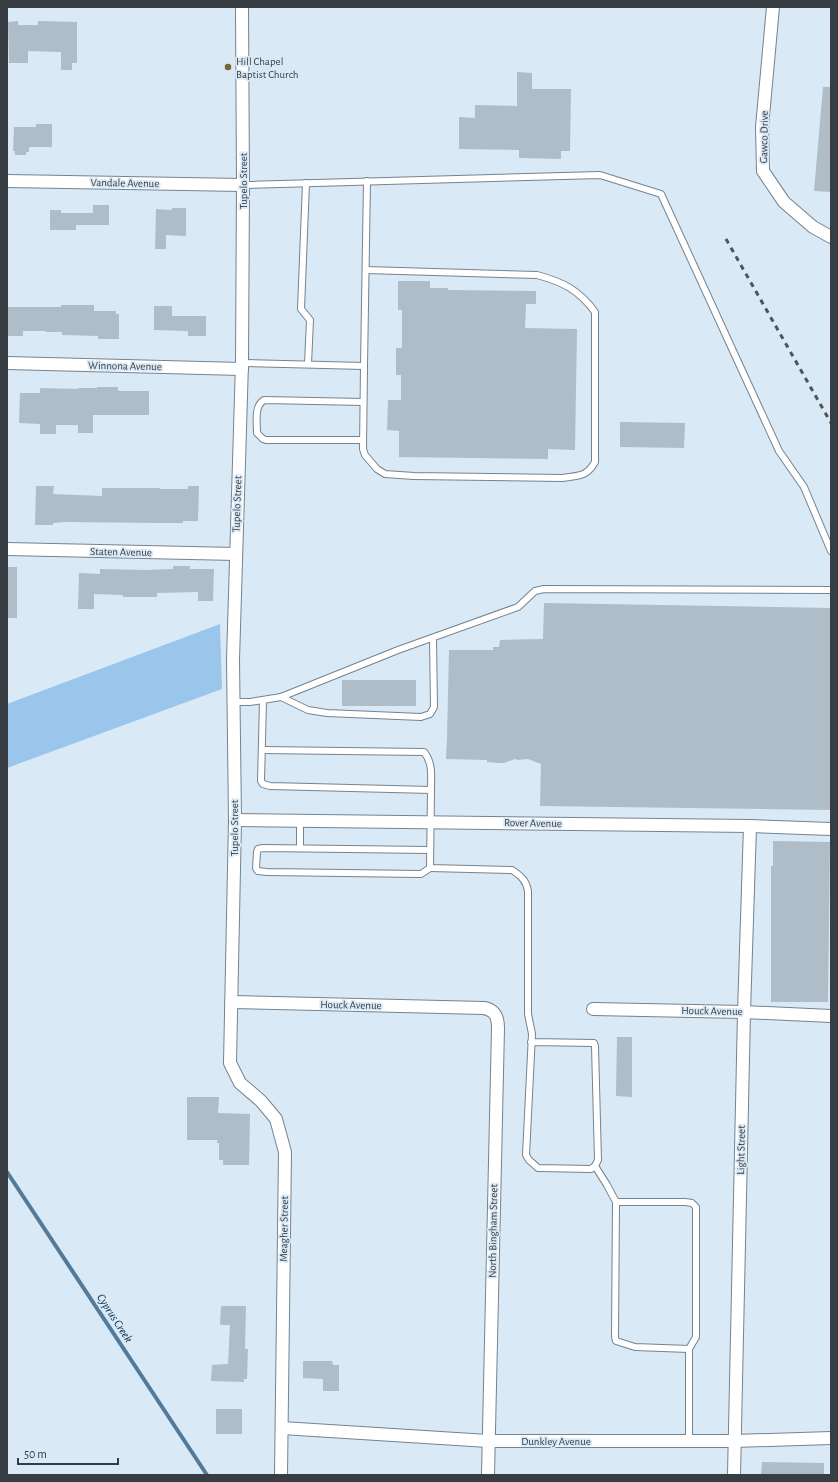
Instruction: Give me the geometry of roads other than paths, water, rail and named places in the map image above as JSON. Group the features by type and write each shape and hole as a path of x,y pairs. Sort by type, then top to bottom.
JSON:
{"street":[{"name":"Tupelo Street","path":"231,1002 235,820 234,702 236,554 242,366 242,7"},
{"name":"Gawco Drive","path":"773,7 762,127 763,171 784,202 813,227 831,237"},
{"name":"Vandale Avenue","path":"7,181 243,185"},
{"name":"Winnona Avenue","path":"7,363 242,366"},
{"name":"Staten Avenue","path":"7,549 236,554"},
{"name":"Rover Avenue","path":"235,820 750,826 831,829"},
{"name":"Light Street","path":"734,1475 744,1012 750,826"},
{"name":"Houck Avenue","path":"231,1002 471,1007"},
{"name":"Meagher Street","path":"231,1002 230,1063 240,1083 276,1119 285,1152 282,1428 280,1475"},
{"name":"North Bingham Street","path":"471,1007 493,1011 496,1015 498,1028 488,1475"},
{"name":"Houck Avenue","path":"593,1009 744,1012 831,1016"},
{"name":"Dunkley Avenue","path":"282,1428 488,1441 734,1441 831,1438"}],"lane":[{"path":"243,185 600,175 661,194 779,451 804,487 831,551"},
{"path":"366,270 537,275 556,280 572,288 588,302 595,312 595,462 590,470 584,474 562,478 414,476 385,474 377,469 366,455 363,449 363,402 367,181"},
{"path":"306,183 301,309 310,320 308,364"},
{"path":"242,366 308,364 364,366"},
{"path":"363,402 264,400 259,403 257,408 256,432 262,439 266,440 363,440"},
{"path":"234,702 250,702 281,697 398,650 518,607 536,591 544,589 831,590"},
{"path":"281,697 308,710 327,713 421,717 430,714 434,707 433,638"},
{"path":"263,700 260,781 263,784 270,786 430,790"},
{"path":"262,750 424,752 428,757 431,766 430,868"},
{"path":"300,821 300,848"},
{"path":"430,850 263,848 258,849 256,852 256,868 258,871 267,872 413,874 421,874 430,868 512,870 523,878 527,883 528,891 528,1014 532,1034 531,1042 526,1155 538,1168 591,1169 595,1166 598,1160 594,1043 531,1042"},
{"path":"595,1166 608,1185 616,1202 616,1341 635,1346 689,1349"},
{"path":"616,1202 685,1202 692,1203 696,1207 696,1337 689,1349 689,1441"}],"waterway":[{"name":"Cyprus Creek","path":"7,1172 207,1475"}],"railway":[{"path":"726,239 831,423"}],"place":[{"name":"Hill Chapel Baptist Church","path":"228,67"}]}
